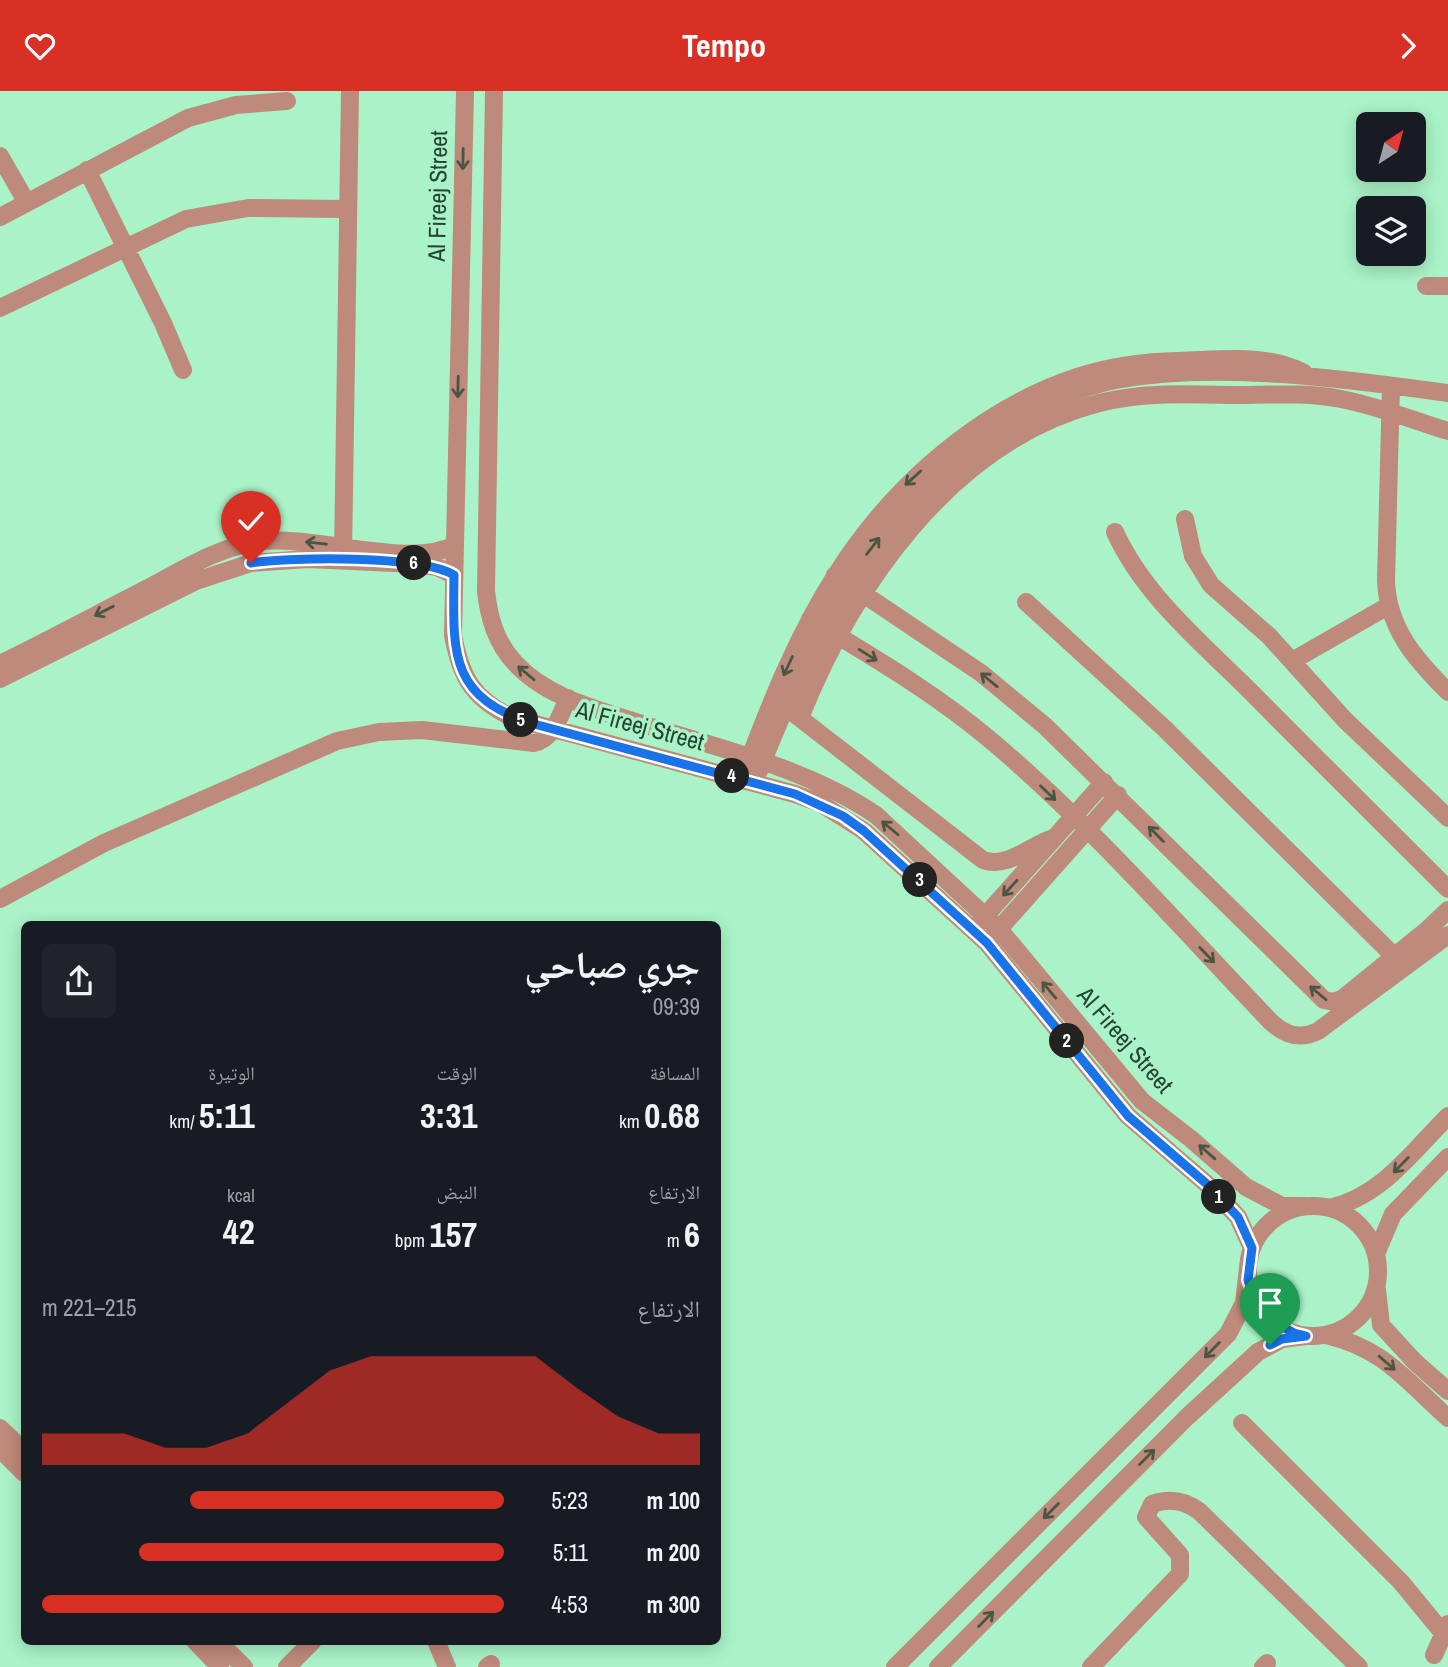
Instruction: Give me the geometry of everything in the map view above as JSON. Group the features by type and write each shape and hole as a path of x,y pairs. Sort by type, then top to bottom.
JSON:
{"street":[{"path":"343,553 350,91"},
{"name":"Al Fireej Street","path":"465,91 453,635 457,657 465,677 477,695 493,708 513,718 748,780 795,794 843,816 979,922"},
{"name":"Al Fireej Street","path":"494,91 486,591 494,630 516,664 532,678 568,698 804,777 853,800 897,833 1142,1101 1258,1195 1282,1206 1306,1206"},
{"path":"0,217 188,118 236,105 287,100"},
{"path":"0,156 27,203"},
{"path":"87,170 183,370"},
{"path":"0,308 186,219 227,210 348,209"},
{"path":"1426,286 1448,286"},
{"path":"748,780 755,761 786,707 823,627 841,579 864,557 958,450 996,416 1038,391 1076,376 1118,367 1159,362 1257,360 1280,363 1313,379 1448,393"},
{"path":"1391,386 1386,581 1388,606 1397,629 1413,655 1448,692"},
{"path":"786,707 823,627 863,593 903,539 955,484 1013,441 1077,410 1140,396 1288,395 1341,399 1448,431"},
{"path":"1185,519 1194,556 1211,585 1292,661 1345,719 1448,818"},
{"path":"1115,533 1125,555 1143,580 1187,628 1448,889"},
{"path":"0,664 192,574 260,561 343,553 415,555 438,552 455,545"},
{"path":"343,553 426,564 454,575"},
{"path":"0,679 192,574"},
{"path":"841,579 981,673 1045,726 1324,1000 1334,1002 1342,999 1400,961 1448,935"},
{"path":"1026,602 1164,728 1400,961"},
{"path":"1292,661 1388,606"},
{"path":"823,627 963,718 1023,768 1087,830 1261,1012 1285,1033 1302,1037 1318,1031 1400,961 1448,910"},
{"path":"0,899 115,838 337,741 379,732 422,730 528,744 540,742 554,729 568,698"},
{"path":"786,707 983,860 1004,862 1054,838"},
{"path":"979,922 1104,782"},
{"path":"993,936 1118,795"},
{"name":"Al Fireej Street","path":"993,936 1128,1116 1208,1185 1238,1217 1252,1248"},
{"path":"1128,1116 1142,1101"},
{"path":"895,1667 1228,1334 1244,1303 1252,1248 1260,1232 1273,1219 1289,1210 1306,1206 1330,1208 1350,1203 1379,1187 1448,1116"},
{"path":"1168,1151 1183,1133"},
{"path":"1448,1157 1393,1215 1376,1254 1377,1308 1381,1325 1415,1362 1448,1391"},
{"path":"1330,1208 1359,1225 1376,1254"},
{"path":"1248,1268 1251,1292 1264,1313 1283,1328 1306,1336"},
{"path":"938,1667 1187,1417 1251,1357 1282,1339 1326,1335 1340,1330 1359,1317 1372,1299 1377,1285"},
{"path":"1326,1335 1358,1343 1377,1354 1448,1418"},
{"path":"1242,1423 1445,1629 1435,1658"},
{"path":"0,1428 21,1461"},
{"path":"0,1448 21,1463"},
{"path":"1091,1667 1180,1574 1180,1555 1146,1517 1152,1504 1170,1500 1186,1503 1199,1511 1359,1667"},
{"path":"198,1645 220,1667"},
{"path":"222,1645 244,1667"},
{"path":"287,1667 309,1645"},
{"path":"438,1645 447,1667"}],"route":[{"path":"251,563 308,559 426,564 446,570 454,575 453,635 457,657 465,677 477,695 493,708 534,724 795,794 820,803 864,831 987,943 1128,1116 1208,1185 1238,1217 1252,1248 1248,1280 1256,1303 1273,1322 1306,1336 1282,1339 1270,1345"}]}
